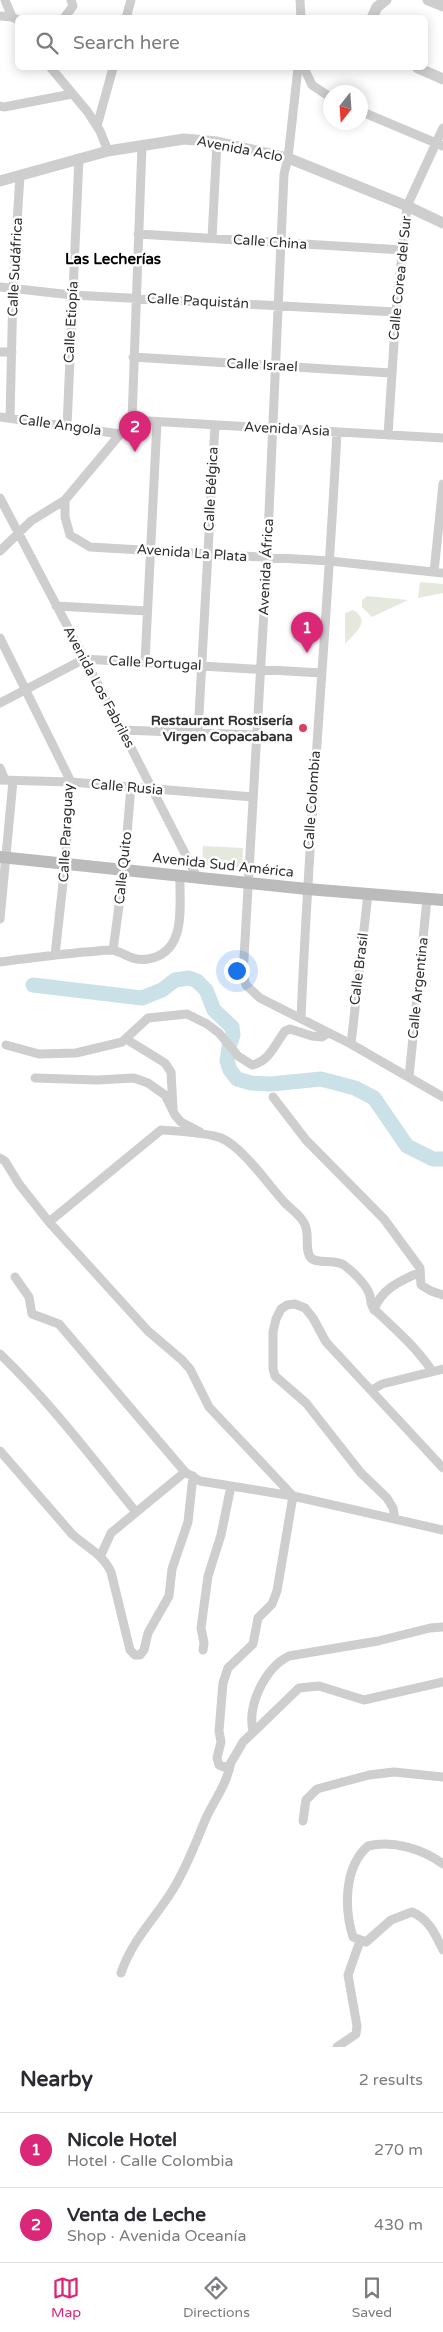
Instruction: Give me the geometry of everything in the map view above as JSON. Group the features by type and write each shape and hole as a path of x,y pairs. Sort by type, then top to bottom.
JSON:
{"main road":[{"name":"Avenida Sud América","path":"4,858 306,889 443,900"}],"street":[{"path":"127,15 131,0"},
{"path":"373,15 377,7 386,0"},
{"path":"428,0 443,6"},
{"path":"6,1 0,15 15,18"},
{"path":"6,1 15,18"},
{"path":"301,15 302,1"},
{"path":"66,15 74,2"},
{"path":"53,70 87,111 97,126 108,151"},
{"path":"97,126 111,70"},
{"name":"Avenida África","path":"298,70 288,158 284,174 267,558 243,975 246,985 260,998 301,1019"},
{"path":"305,70 312,85 323,92"},
{"path":"423,70 443,79"},
{"path":"0,106 4,108 72,94"},
{"path":"368,114 439,144"},
{"name":"Calle Corea del Sur","path":"388,435 396,312 407,206 439,144 443,128"},
{"name":"Avenida Aclo","path":"2,179 79,158 142,145 184,139 217,142 288,158 443,222"},
{"path":"212,238 217,142"},
{"path":"0,551 31,521 64,500 132,420 142,145"},
{"name":"Calle Etiopía","path":"67,426 79,158"},
{"name":"Calle Sudáfrica","path":"10,418 13,289 20,175"},
{"name":"Calle China","path":"138,234 403,250"},
{"name":"Calle Paquistán","path":"0,287 72,295 396,312"},
{"path":"0,352 12,352"},
{"name":"Calle Israel","path":"133,357 392,373"},
{"name":"Calle Angola","path":"0,417 120,434"},
{"name":"Avenida Asia","path":"132,420 443,438"},
{"path":"145,662 149,550 157,422"},
{"name":"Calle Bélgica","path":"198,733 214,425"},
{"name":"Calle Colombia","path":"301,1019 306,889 330,562 337,432"},
{"path":"439,573 443,484"},
{"name":"Avenida Los Fabriles","path":"0,498 197,877"},
{"name":"Avenida La Plata","path":"64,500 65,517 70,535 80,543 90,547 330,562 439,573"},
{"path":"56,606 147,612"},
{"name":"Calle Paraguay","path":"0,638 71,782 56,955"},
{"path":"0,703 84,659"},
{"name":"Calle Portugal","path":"84,659 321,673"},
{"path":"122,730 257,735"},
{"path":"0,768 6,780 0,919"},
{"name":"Calle Rusia","path":"6,780 71,782 253,797"},
{"name":"Calle Quito","path":"113,950 124,869 131,787"},
{"path":"0,962 113,950 128,958 147,960 159,955 173,944 178,935 180,875"},
{"name":"Calle Brasil","path":"350,1044 368,894"},
{"name":"Calle Argentina","path":"409,1077 427,899"},
{"path":"6,1045 38,1054 76,1053 115,1045 126,1039 148,1018 188,1014 219,1033 238,1056 252,1065 261,1063 268,1057 285,1030 290,1029 322,1037 328,1033"},
{"path":"301,1019 443,1096"},
{"path":"126,1039 165,1063 171,1072 174,1113"},
{"path":"35,1078 97,1080 134,1078 160,1090 182,1122 207,1136"},
{"path":"273,1097 306,1140 384,1219 420,1268 421,1285 443,1295"},
{"path":"49,1222 161,1130 221,1138 250,1162 306,1225 310,1258 314,1261 329,1260 342,1263 369,1292 371,1305 374,1310 399,1332 432,1371"},
{"path":"0,1158 5,1161 19,1184 49,1222 148,1331 190,1369 209,1407 293,1496"},
{"path":"374,1310 379,1296 400,1281 420,1272"},
{"path":"15,1277 29,1297 32,1314 59,1324 189,1474 200,1481 293,1496 443,1530"},
{"path":"395,1519 393,1508 387,1498 361,1473 306,1403 275,1376 273,1369 274,1332 281,1309 287,1305 295,1304 305,1308 313,1318 326,1342 443,1468"},
{"path":"0,1354 22,1375 73,1433 136,1512"},
{"path":"372,1390 382,1384 443,1369"},
{"path":"0,1451 72,1534 83,1545 101,1555 111,1572 130,1650 135,1655 140,1655 144,1650 148,1633 169,1596 172,1569 188,1522 189,1474"},
{"path":"101,1555 111,1533 136,1512 189,1474"},
{"path":"202,1650 204,1642 201,1628 208,1576 221,1535 231,1486"},
{"path":"231,1762 224,1767 219,1765 218,1758 221,1742 219,1731 223,1682 228,1668 253,1644 258,1618 272,1604 275,1598 293,1496"},
{"path":"253,1731 251,1722 254,1701 278,1662 289,1656 378,1641 430,1628 443,1627"},
{"path":"121,1973 127,1954 171,1892 192,1857 206,1818 229,1775 231,1762 242,1742 293,1693 304,1686 318,1686 364,1700 443,1682"},
{"path":"303,1821 306,1800 317,1789 394,1772 443,1777"},
{"path":"443,1864 422,1851 388,1844 368,1846 362,1851 351,1874 348,1888 351,1928 354,1937 360,1941 366,1942 391,1920 412,1912 420,1915 432,1927 443,1950"},
{"path":"337,2047 356,2034 357,2026 348,1975 360,1941"}],"shaded area":[{"path":"420,582 443,584 443,593 418,598"},
{"path":"367,596 408,600 372,617 362,607 362,600"},
{"path":"353,610 359,614 361,623 357,631 345,644 345,613"},
{"path":"203,846 243,848 242,871 202,869"}],"waterway":[{"path":"33,985 142,998 162,990 175,980 189,978 197,981 206,990 214,1010 232,1027 233,1035 227,1061 230,1070 237,1079 251,1083 271,1084 321,1079 355,1088 374,1098 407,1146 433,1159 443,1159"}],"place":[{"name":"Venta de Leche","path":"135,452"},
{"name":"Nicole Hotel","path":"307,653"},
{"name":"Restaurant Rostisería Virgen Copacabana","path":"303,728"}],"district":[{"name":"Las Lecherías","path":"113,259"}]}
